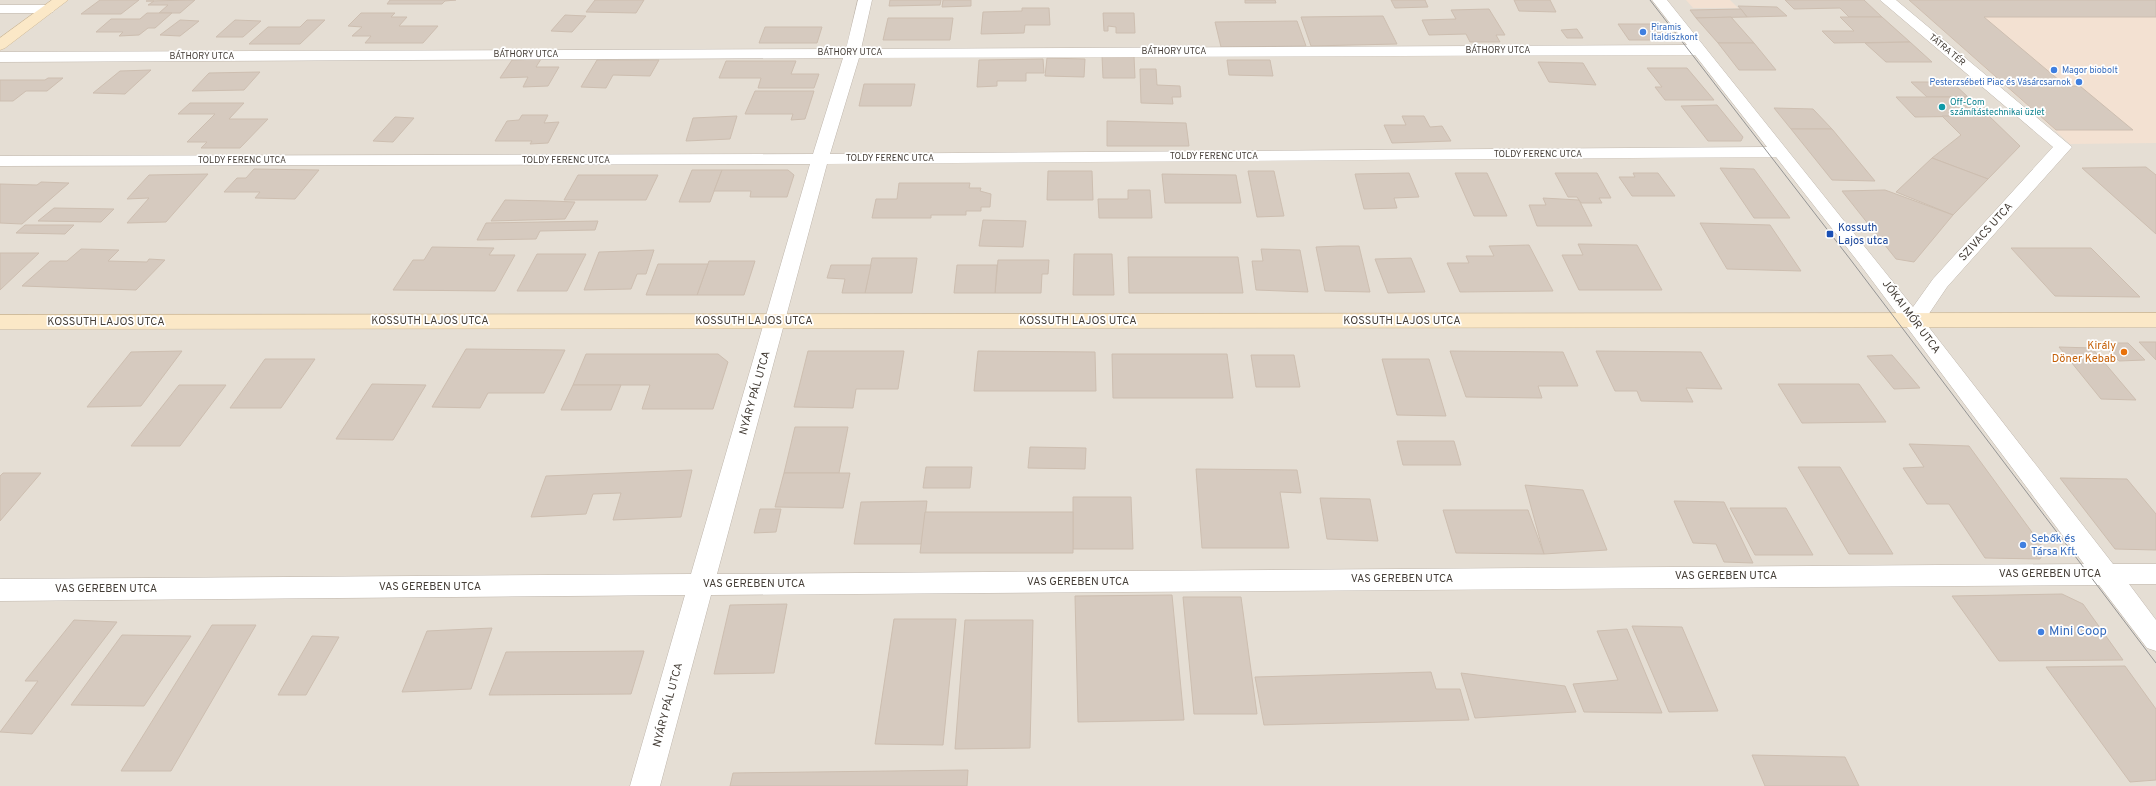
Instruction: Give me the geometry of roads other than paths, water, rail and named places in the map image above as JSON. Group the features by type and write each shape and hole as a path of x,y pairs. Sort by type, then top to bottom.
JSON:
{"street":[{"path":"0,45 61,0"},
{"name":"NYÁRY PÁL UTCA","path":"646,786 820,159 853,52 865,0"},
{"name":"JÓKAI MÓR UTCA","path":"1659,0 1866,258 2156,640"},
{"name":"TÁTRA TÉR","path":"1887,0 2063,147"},
{"path":"0,10 48,9"},
{"name":"BÁTHORY UTCA","path":"0,57 853,52 1699,50"},
{"name":"SZIVACS UTCA","path":"1914,322 1940,283 2063,147"},
{"name":"TOLDY FERENC UTCA","path":"0,161 820,159 1781,152"},
{"name":"KOSSUTH LAJOS UTCA","path":"0,322 1914,322 2156,320"},
{"name":"VAS GEREBEN UTCA","path":"0,590 2156,574"}],"tram line":[{"path":"1650,0 1850,259 2156,663"}],"place":[{"name":"Piramis Italdiszkont","path":"1643,32"},
{"name":"Magor biobolt","path":"2054,70"},
{"name":"Pesterzsébeti Piac és Vásárcsarnok","path":"2079,82"},
{"name":"Off-Com számítástechnikai üzlet","path":"1942,107"},
{"name":"Kossuth Lajos utca","path":"1830,234"},
{"name":"Király Döner Kebab","path":"2124,352"},
{"name":"Sebők és Társa Kft.","path":"2023,545"},
{"name":"Mini Coop","path":"2041,632"}]}
